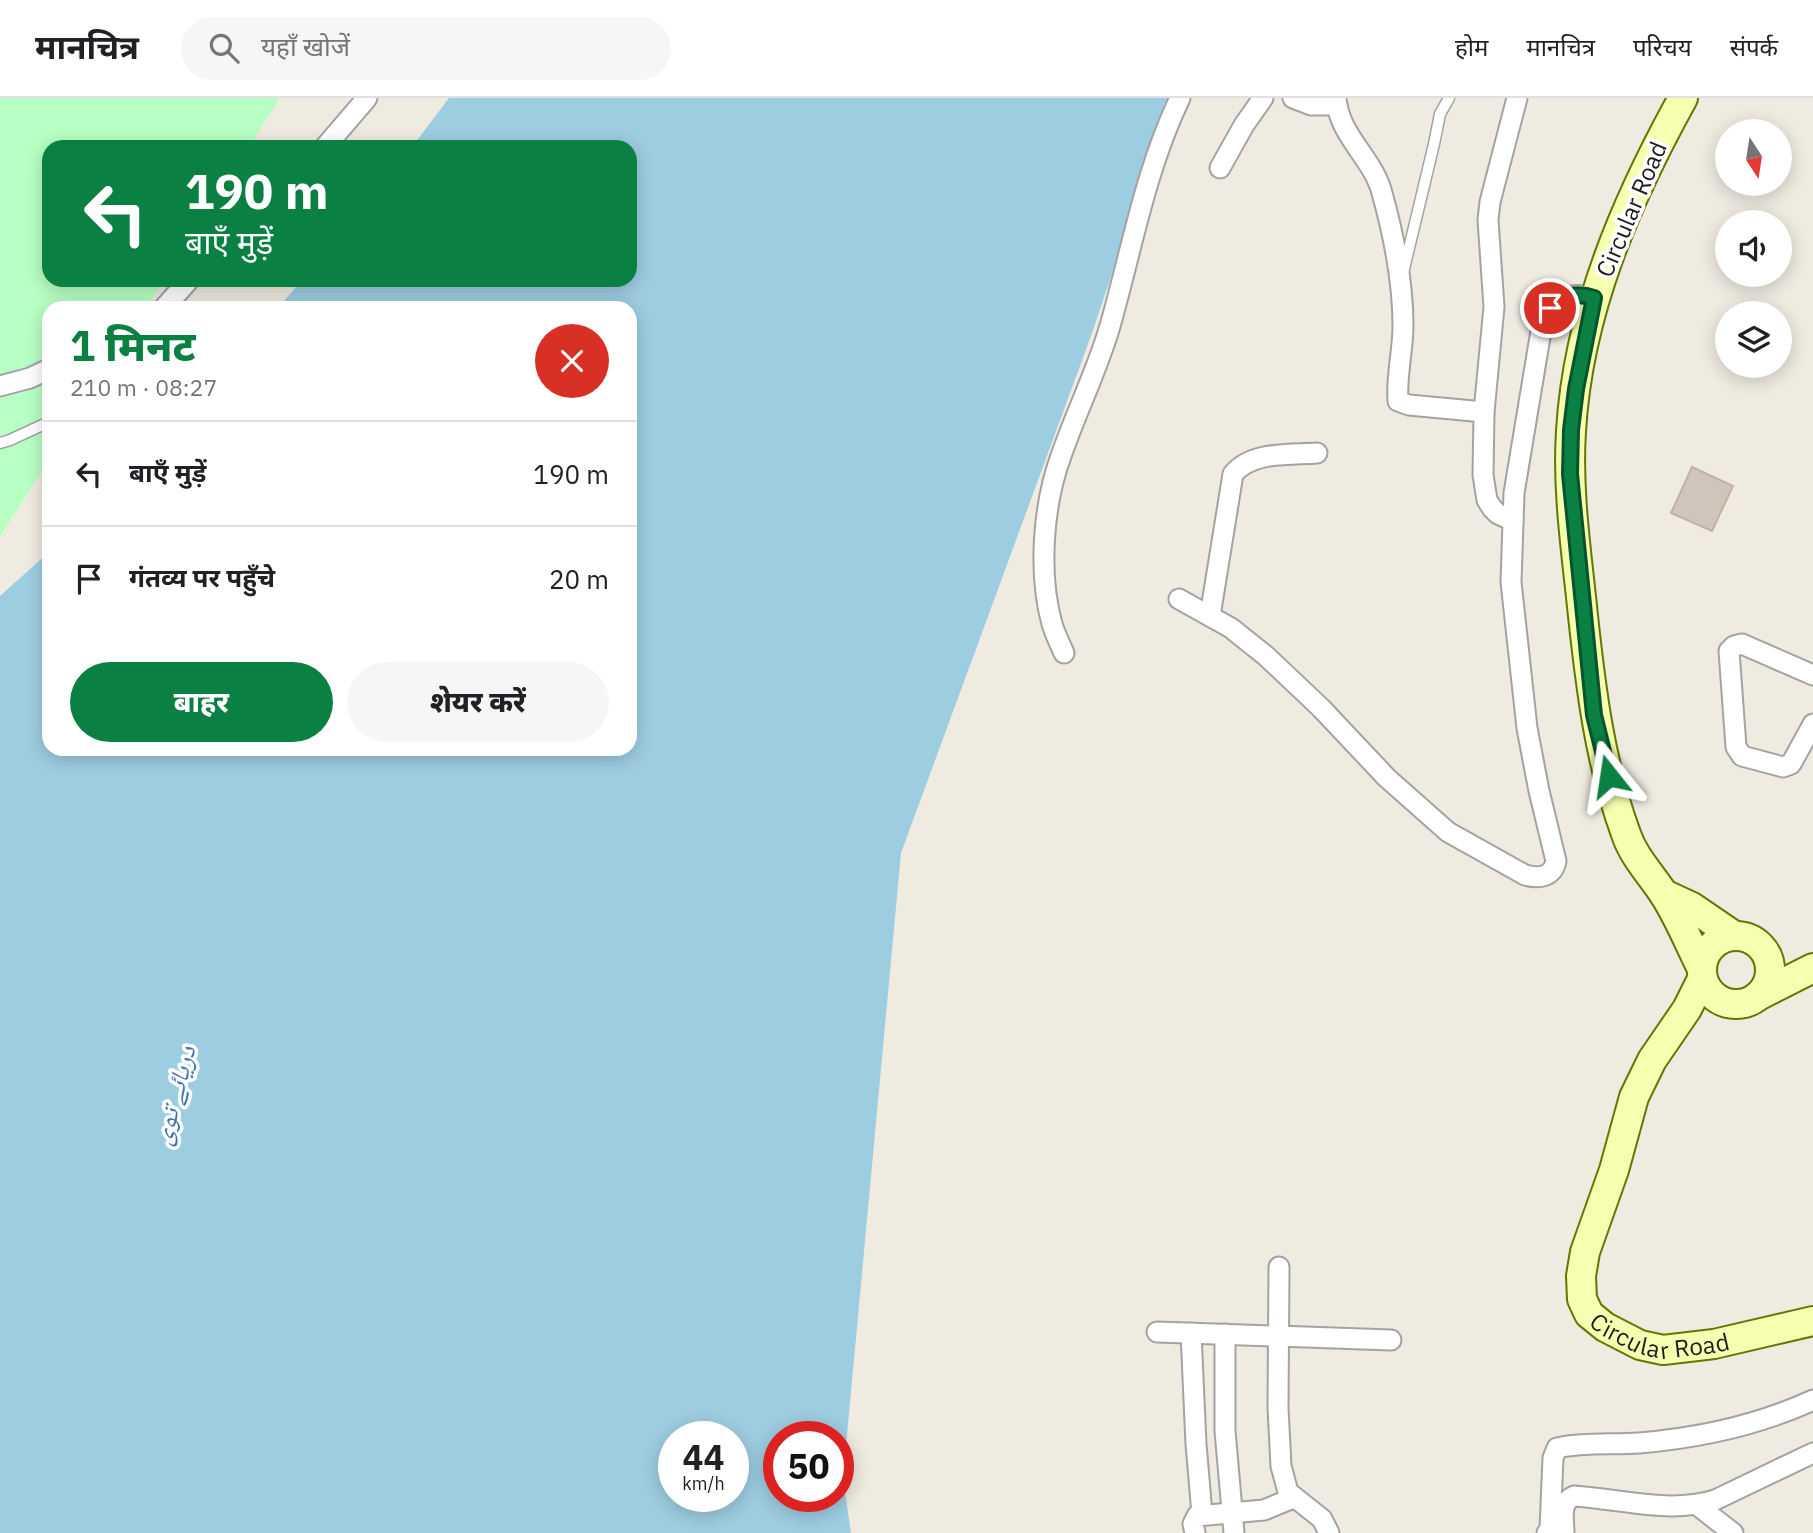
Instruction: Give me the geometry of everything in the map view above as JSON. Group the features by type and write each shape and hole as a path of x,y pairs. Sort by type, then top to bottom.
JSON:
{"main road":[{"name":"Circular Road","path":"1683,98 1637,186 1594,298 1576,389 1571,430 1570,474 1588,660 1600,745 1626,835 1633,850 1664,894 1702,973 1634,1097 1614,1170 1588,1242 1581,1276 1582,1299 1589,1314 1624,1339 1663,1350 1714,1344 1813,1321"},
{"path":"1664,894 1692,907 1733,935"},
{"path":"1733,935 1745,936 1757,942 1770,962 1771,975 1767,986 1748,1000 1716,998 1707,990 1702,973 1703,958 1712,945 1733,935"},
{"path":"1765,951 1813,957"},
{"path":"1666,1042 1702,1020 1813,968"}],"street":[{"path":"331,140 367,98"},
{"path":"1064,653 1052,625 1048,598 1045,531 1052,489 1060,457 1108,331 1152,167 1180,98"},
{"path":"1220,168 1244,125 1264,98"},
{"path":"1293,98 1311,105 1337,102 1345,131 1380,186 1401,284 1403,328 1398,401 1409,405 1484,411"},
{"path":"1513,521 1498,514 1487,500 1483,475 1484,411 1494,307 1490,202 1517,98"},
{"path":"170,301 183,287"},
{"path":"1179,599 1231,628 1266,656 1321,708 1387,778 1448,832 1525,876 1545,876 1555,867 1556,861 1527,728 1511,582 1514,493 1543,319 1550,308 1568,296 1581,293 1594,298"},
{"path":"0,386 42,372"},
{"path":"1210,616 1233,474 1252,460 1317,453"},
{"path":"1812,727 1791,764 1783,767 1742,756 1736,747 1728,651 1742,643 1813,676"},
{"path":"1279,1268 1278,1408 1281,1465 1288,1492 1322,1519 1329,1533"},
{"path":"1157,1332 1391,1340"},
{"path":"1191,1333 1199,1524 1230,1512 1264,1510 1293,1498"},
{"path":"1225,1334 1225,1431 1230,1512 1234,1533"},
{"path":"1553,1530 1553,1458 1557,1448 1661,1441 1694,1435 1752,1423 1813,1400"},
{"path":"1553,1530 1567,1499 1574,1496 1653,1505 1697,1506 1813,1454"},
{"path":"1697,1506 1733,1533"}],"lane":[{"path":"1401,284 1436,126 1449,98"},
{"path":"0,443 42,425"}],"green space":[{"path":"0,98 280,98 253,140 42,140 42,287 160,287 150,301 42,301 42,471 0,537"}],"water":[{"name":"دریائے توی","path":"449,98 1171,98 1091,336 901,853 848,1421 763,1421 763,1512 848,1512 851,1533 0,1533 0,596 42,558 42,756 637,756 637,301 284,301 296,287 637,287 637,140 417,140"}],"building":[{"path":"1692,467 1733,486 1712,531 1671,513"}],"route":[{"path":"1550,308 1558,300 1581,293 1594,298 1576,389 1571,430 1570,474 1594,715 1609,776"}]}
